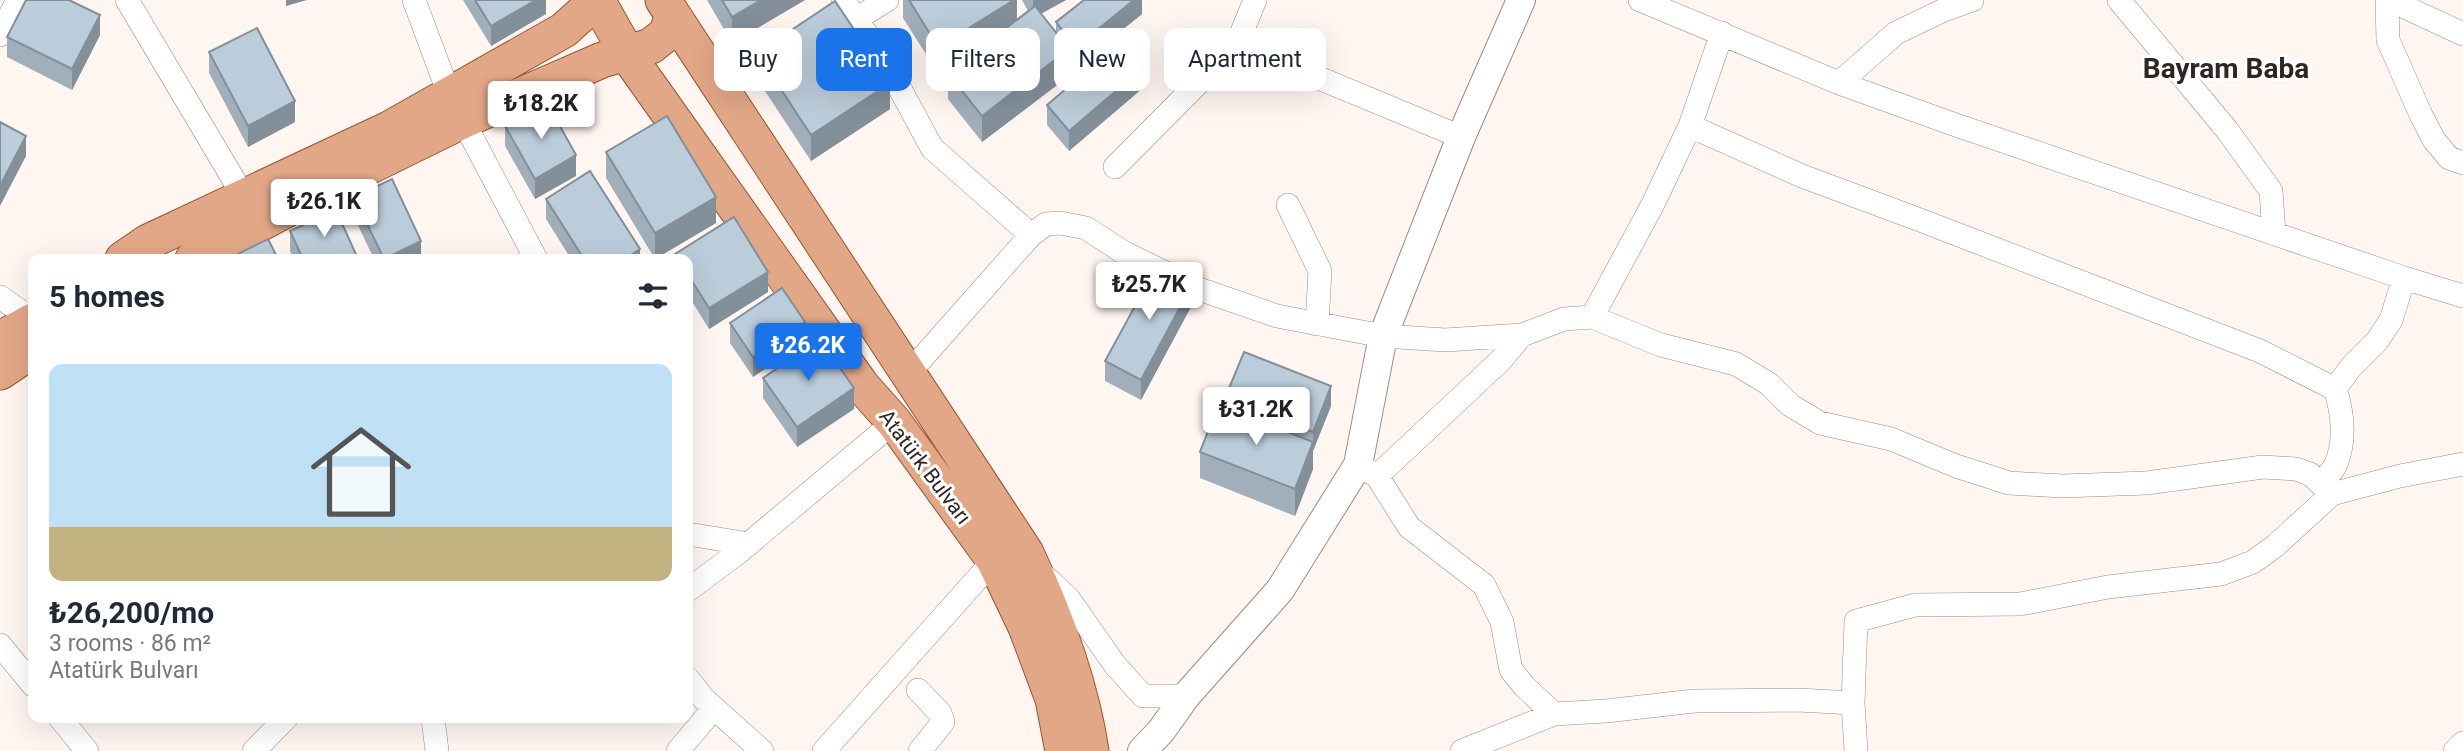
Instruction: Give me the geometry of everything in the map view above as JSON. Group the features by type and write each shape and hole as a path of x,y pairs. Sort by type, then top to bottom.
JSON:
{"main road":[{"path":"202,254 350,176 456,108 564,30 597,0"},
{"name":"Atatürk Bulvarı","path":"597,0 627,53 862,386 894,422 994,560 1026,627 1053,699 1063,751"},
{"path":"130,254 148,242 389,129 644,48 660,40 671,26 668,8"},
{"name":"Atatürk Bulvarı","path":"668,8 1031,564 1048,603 1082,705 1091,751"},
{"path":"0,339 28,324"},
{"path":"0,372 28,353"}],"street":[{"path":"0,35 18,0"},
{"path":"127,0 244,197"},
{"path":"414,0 456,108 533,254"},
{"path":"843,0 885,61 932,148 1031,235"},
{"path":"856,19 887,0"},
{"path":"1244,28 1255,0"},
{"path":"1521,0 1461,137 1383,335 1368,470 1409,527 1484,585 1502,622 1511,670 1554,714"},
{"path":"1640,0 1839,83 2274,234 2463,296"},
{"path":"1839,83 1896,33 1972,0"},
{"path":"2119,0 2227,130 2271,191 2274,234"},
{"path":"2463,34 2389,0 2388,40 2421,115 2434,140 2449,158 2463,163"},
{"path":"1592,317 1653,204 1690,126 1722,33"},
{"path":"1326,81 1461,137"},
{"path":"1115,167 1190,91"},
{"path":"1690,126 1802,176 2260,351 2336,389 2342,408 2342,437 2326,488 2275,546 2253,562 2221,573 2108,587 2020,604 1915,605 1856,621 1853,703 1856,751"},
{"path":"1289,205 1320,271 1317,324"},
{"path":"908,374 1031,235 1046,224 1060,223 1086,228 1123,252 1196,288 1276,316 1317,324 1383,335 1445,340 1522,335 1564,319 1592,317 1661,345 1736,364 1769,384 1790,405 1820,423 1891,439 1956,466 2009,483 2062,486 2147,483 2263,467 2296,469 2310,474 2326,488 2463,464"},
{"path":"2336,389 2351,367 2377,341 2391,320 2404,278"},
{"path":"0,297 28,317"},
{"path":"1142,751 1161,731 1186,696 1280,590 1368,470 1500,362 1522,335"},
{"path":"693,586 749,544 894,422"},
{"path":"693,535 749,544"},
{"path":"824,751 994,560"},
{"path":"1031,564 1069,599 1115,665 1143,696 1186,696"},
{"path":"4,659 28,681"},
{"path":"693,685 714,708 762,751"},
{"path":"918,690 940,713 943,722 920,751"},
{"path":"1462,751 1554,714 1694,701 1798,700 1853,703"},
{"path":"678,751 714,708"},
{"path":"64,723 87,751"},
{"path":"254,751 281,723"},
{"path":"434,723 437,751"},
{"path":"2455,751 2463,743"}],"building":[{"path":"26,0 69,0 100,15 72,69 7,37"},
{"path":"475,0 536,0 491,26"},
{"path":"722,0 761,0 732,17"},
{"path":"909,0 1014,0 969,28 926,28"},
{"path":"1084,0 1134,0 1099,28 1061,28 1056,22"},
{"path":"835,1 853,28 816,28 816,91 878,91 811,135 782,91 802,91 802,28 794,28"},
{"path":"1035,6 1054,30 1054,61 1040,71 1040,28 1006,28"},
{"path":"257,28 295,101 248,126 209,52"},
{"path":"962,91 1014,91 982,116"},
{"path":"1063,91 1116,91 1069,131 1047,105"},
{"path":"547,103 576,155 535,179 505,126"},
{"path":"667,116 716,197 655,233 606,152"},
{"path":"0,122 26,136 0,186"},
{"path":"590,171 640,249 632,254 581,254 546,199"},
{"path":"392,179 421,241 394,254 382,254 354,197"},
{"path":"336,210 356,254 301,254 290,231"},
{"path":"734,217 768,272 709,308 693,283 693,254 675,254"},
{"path":"268,239 276,254 238,254"},
{"path":"1158,264 1193,283 1141,380 1105,361"},
{"path":"782,288 805,322 753,357 730,323"},
{"path":"820,339 854,388 797,427 763,378"},
{"path":"1244,352 1331,386 1313,432 1225,398"},
{"path":"1218,405 1313,442 1295,489 1200,452"}],"district":[{"name":"Bayram Baba","path":"2226,68"}]}
